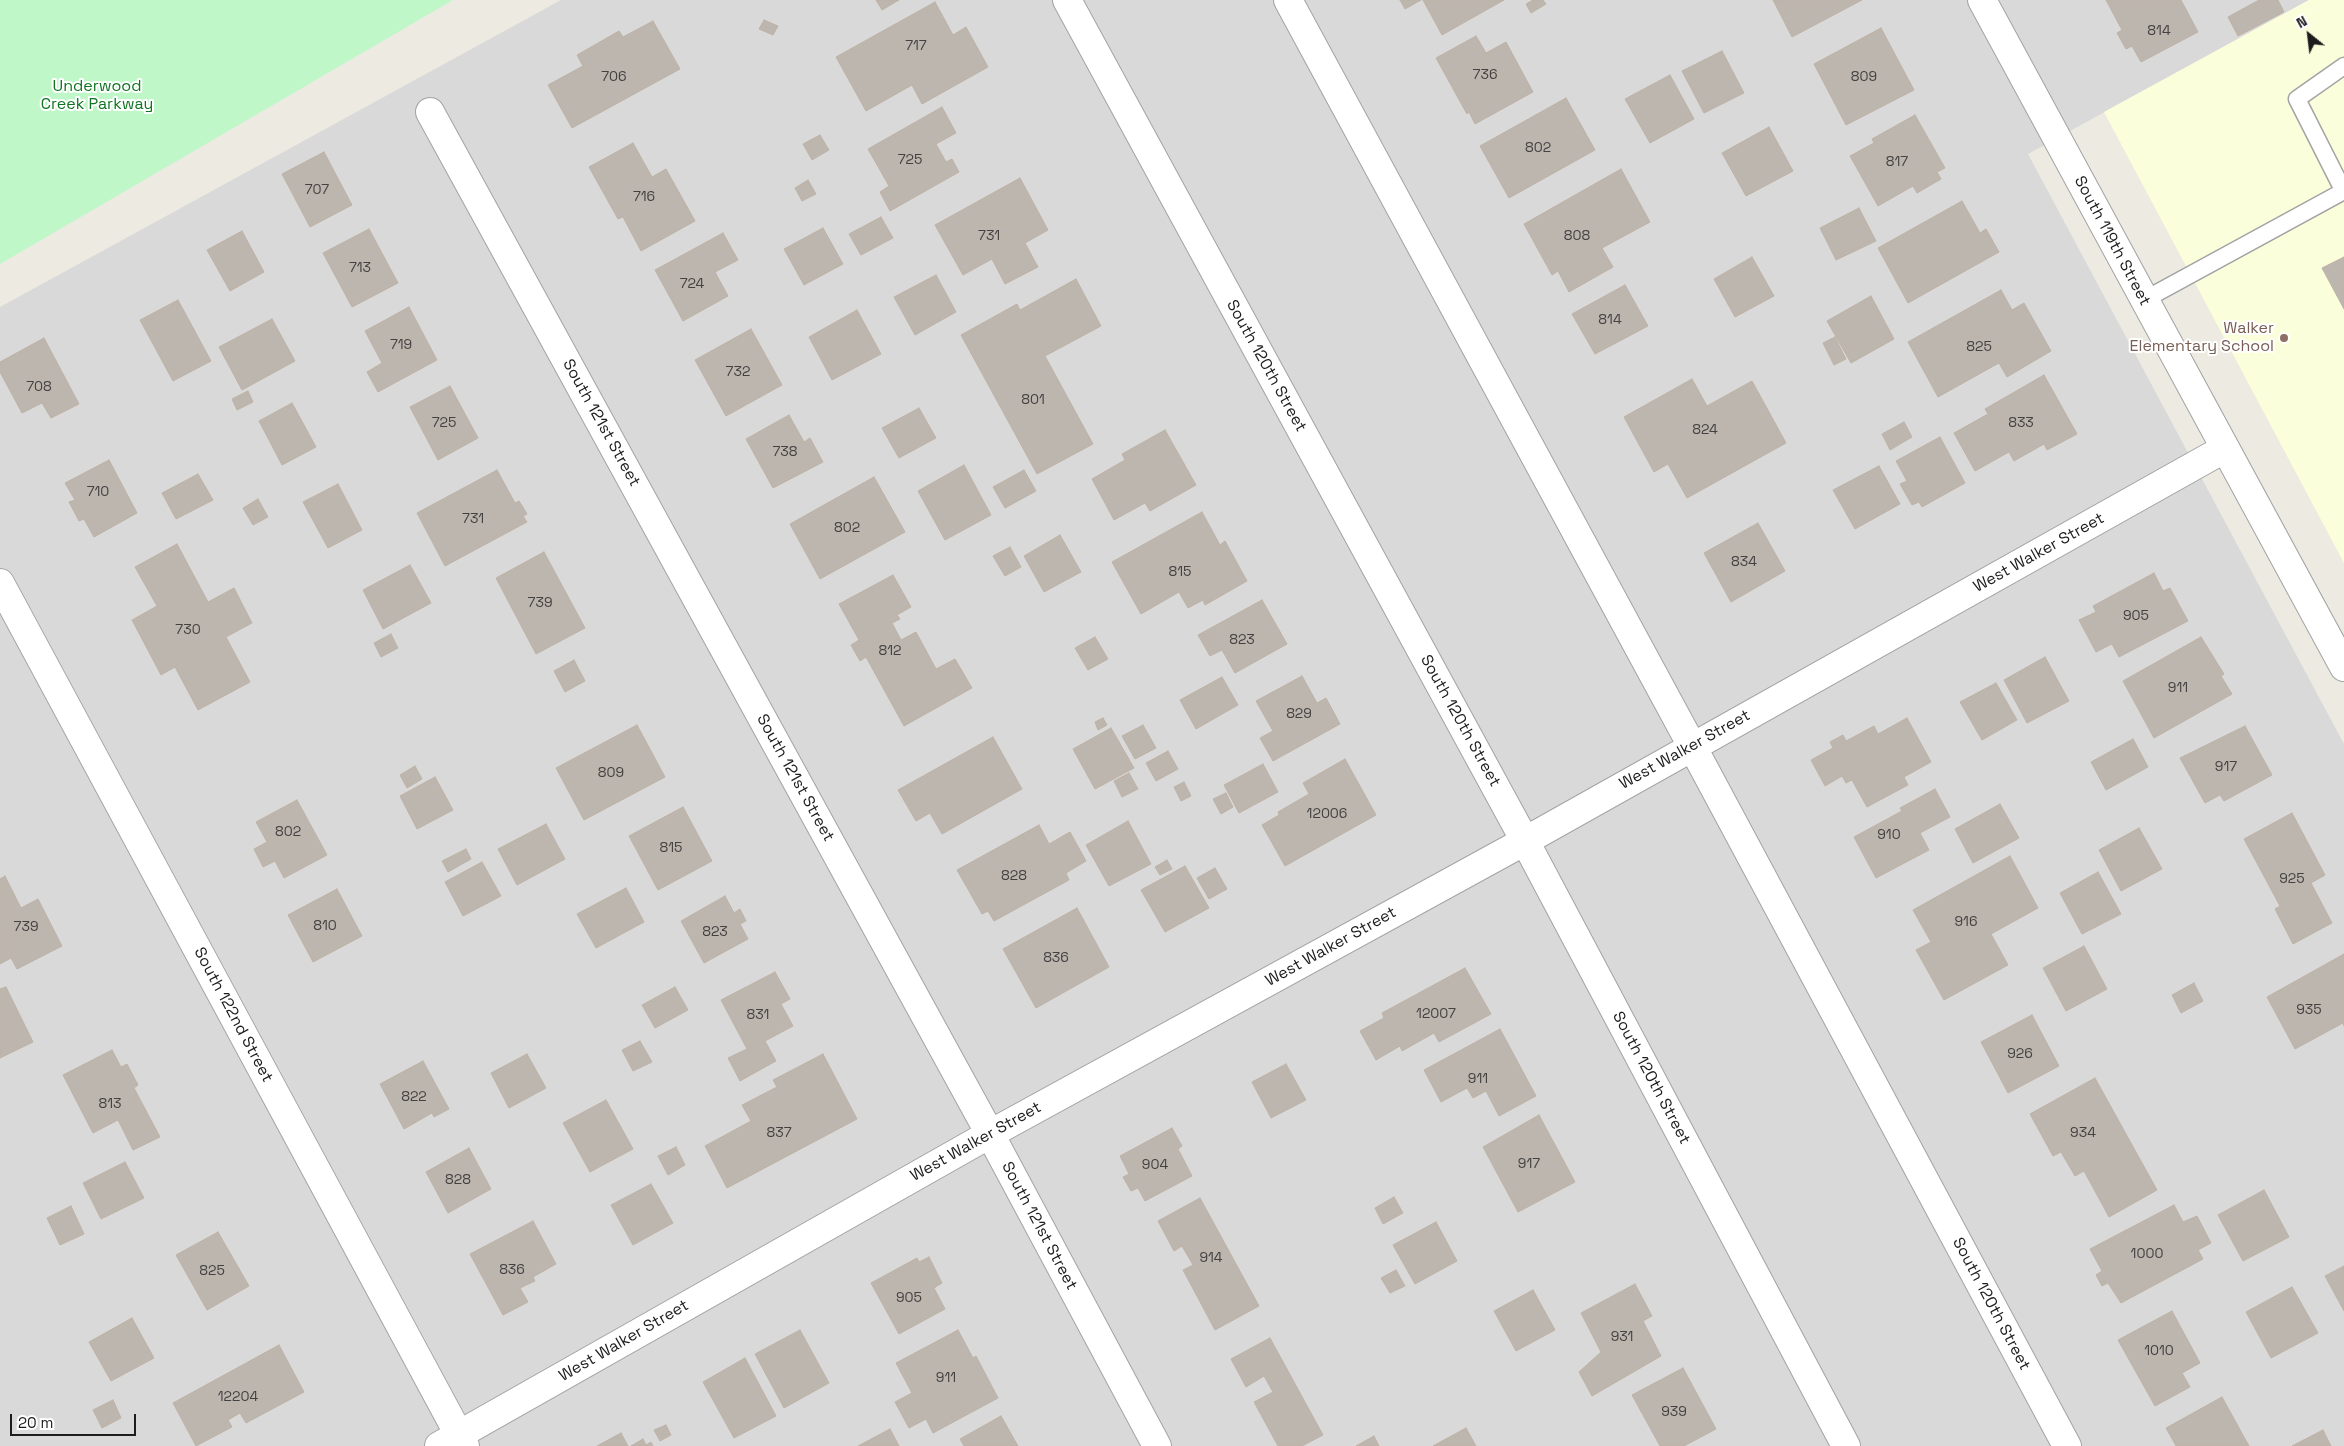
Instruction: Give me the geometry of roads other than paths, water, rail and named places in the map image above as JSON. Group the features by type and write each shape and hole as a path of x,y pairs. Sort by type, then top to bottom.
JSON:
{"street":[{"name":"South 120th Street","path":"1067,0 1525,841 1846,1446"},
{"name":"South 120th Street","path":"1288,0 1692,746 2067,1446"},
{"name":"South 119th Street","path":"1982,0 2344,667"},
{"name":"South 121st Street","path":"430,112 990,1134 1157,1446"},
{"name":"West Walker Street","path":"454,1442 990,1134 1525,841 2224,449"},
{"name":"South 122nd Street","path":"0,583 454,1442"}],"lane":[{"path":"2144,300 2344,192 2297,99 2344,66"}],"place":[{"name":"Walker Elementary School","path":"2284,338"}],"park label":[{"name":"Underwood Creek Parkway","path":"97,96"}]}
